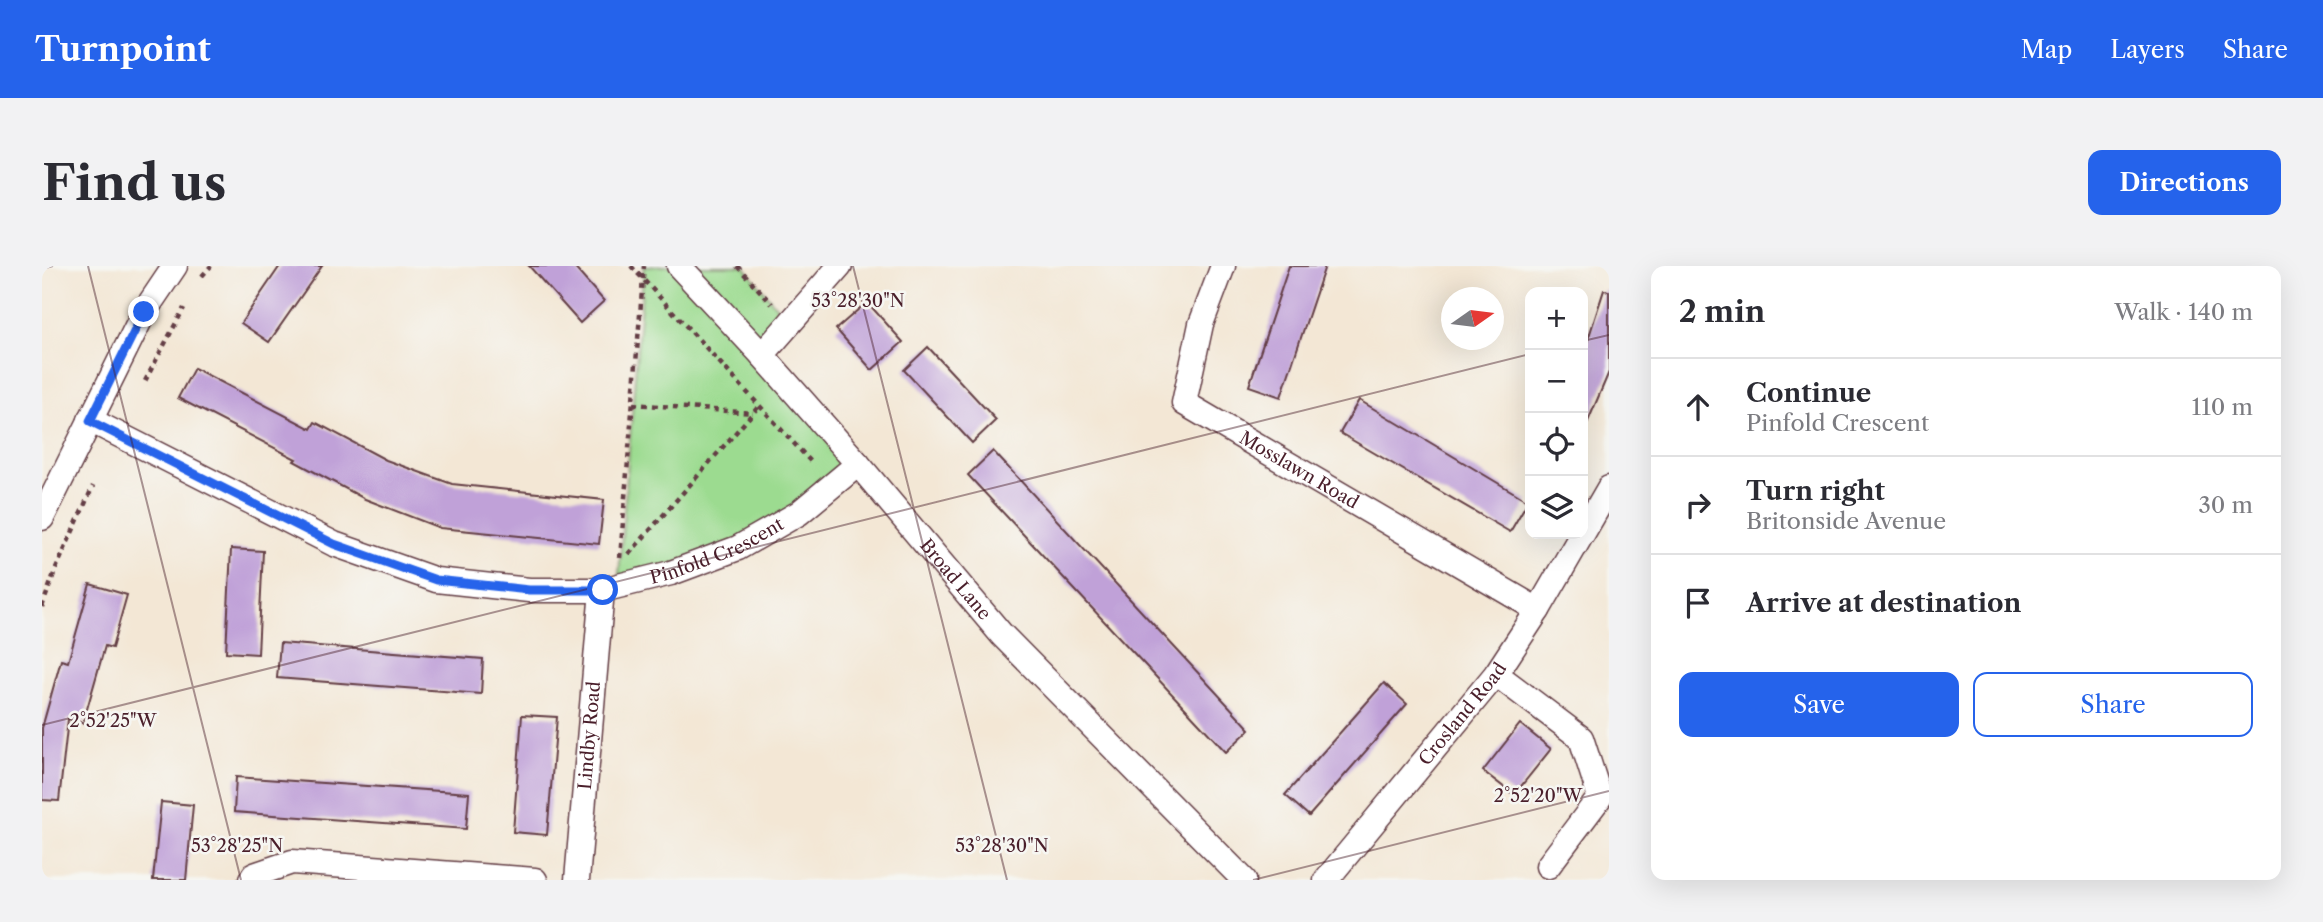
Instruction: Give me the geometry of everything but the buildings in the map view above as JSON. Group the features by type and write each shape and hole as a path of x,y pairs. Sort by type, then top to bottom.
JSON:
{"street":[{"path":"42,518 144,312 175,266"},
{"name":"Broad Lane","path":"679,266 858,464 1002,635 1244,880"},
{"path":"762,355 840,266"},
{"name":"Mosslawn Road","path":"1223,266 1201,324 1184,403 1538,610"},
{"name":"Pinfold Crescent","path":"90,421 334,544 436,580 529,590 603,590 671,573 738,548 799,513 858,464"},
{"name":"Crosland Road","path":"1588,523 1609,488"},
{"name":"Crosland Road","path":"1326,880 1496,674 1538,610 1579,539"},
{"name":"Lindby Road","path":"577,880 603,590"},
{"path":"1496,674 1581,737 1600,797 1548,866"},
{"path":"250,880 254,875 292,862 535,880"}],"path":[{"path":"198,282 211,266"},
{"path":"631,266 833,485"},
{"path":"644,266 619,565 782,379"},
{"path":"737,266 790,324"},
{"path":"141,388 185,306"},
{"path":"633,404 753,413"},
{"path":"42,607 55,570 93,485"}],"green space":[{"path":"644,266 744,266 790,324 762,355 858,464 738,548 618,586"}],"route":[{"path":"144,312 90,421 334,544 436,580 529,590 603,590"}]}
